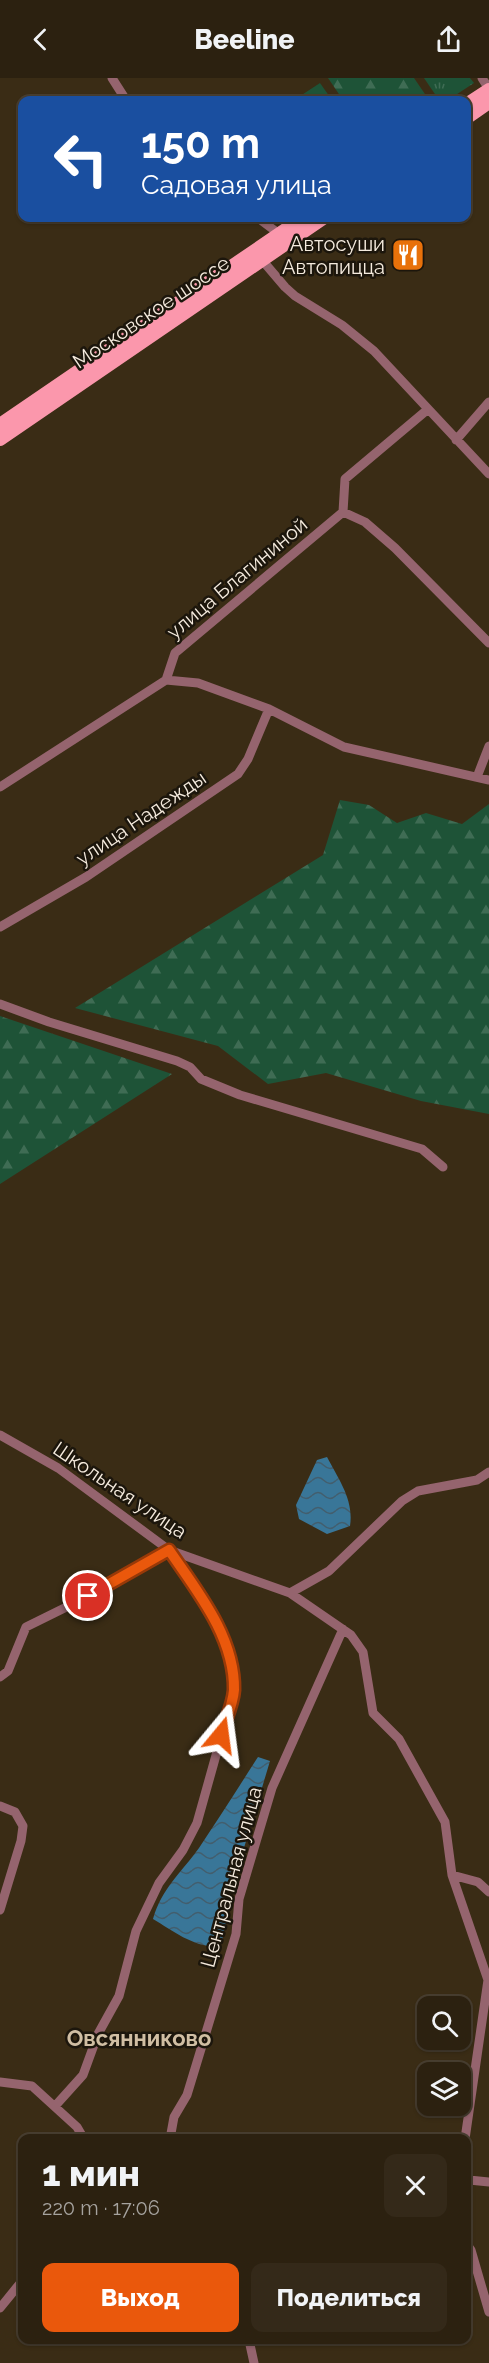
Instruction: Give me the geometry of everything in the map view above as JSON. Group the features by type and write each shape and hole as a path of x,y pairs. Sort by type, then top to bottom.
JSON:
{"main road":[{"path":"471,102 489,90"},
{"path":"471,115 489,102"},
{"name":"Московское шоссе","path":"0,439 262,260 299,222"},
{"name":"Московское шоссе","path":"0,425 283,238 315,222"}],"street":[{"path":"112,78 123,96"},
{"path":"482,78 489,90"},
{"path":"263,222 283,238"},
{"path":"262,260 294,296 342,325 374,351 489,474"},
{"path":"456,440 489,402"},
{"path":"427,410 345,479 344,512 365,522 395,548 489,642"},
{"name":"улица Благининой","path":"166,680 175,653 344,512"},
{"path":"0,787 166,680 198,682 269,709 344,747 489,780"},
{"name":"улица Надежды","path":"0,927 86,877 238,774 248,759 269,709"},
{"path":"477,777 489,746"},
{"path":"0,1004 49,1022 177,1060 190,1067 201,1079 240,1095 422,1149 443,1167"},
{"name":"Школьная улица","path":"0,1435 58,1468 169,1550 290,1593 351,1635 363,1652 373,1713 399,1739 445,1822 452,1875 488,1980 466,2134"},
{"path":"290,1593 329,1571 402,1501 418,1491 477,1480 489,1472"},
{"path":"0,1677 8,1671 26,1627 109,1586 169,1550 213,1615 230,1657 234,1691 197,1823 183,1850 159,1883 136,1931 119,1996 98,2034 83,2075 56,2105"},
{"name":"Центральная улица","path":"171,2134 174,2117 187,2095 236,1934 239,1899 272,1788 343,1629"},
{"path":"0,1806 15,1812 23,1826 21,1841 0,1910"},
{"path":"452,1875 478,1882 489,1892"},
{"path":"0,2082 32,2086 56,2105 81,2134"},
{"path":"471,2184 489,2182"},
{"path":"471,2250 489,2312"},
{"path":"0,2308 18,2286"},
{"path":"250,2344 254,2363"}],"green space":[{"path":"328,78 414,78 426,96 340,96"},
{"path":"424,78 470,78 474,83 454,96 436,96"},
{"path":"320,83 329,96 300,96"},
{"path":"340,800 369,805 397,823 426,813 462,824 489,804 489,1114 421,1101 326,1073 268,1084 218,1046 75,1008 323,855"},
{"path":"0,1016 172,1074 0,1184"}],"water":[{"path":"327,1457 348,1499 351,1517 350,1526 327,1534 299,1519 296,1505 317,1460"},
{"path":"258,1757 270,1761 235,1878 222,1941 217,1947 199,1944 153,1919 161,1898 199,1848"}],"place":[{"name":"Автосуши Автопицца","path":"408,255"}],"district":[{"name":"Овсянниково","path":"139,2038"}],"route":[{"path":"88,1596 169,1550 213,1615 230,1657 234,1691 221,1735"}]}
